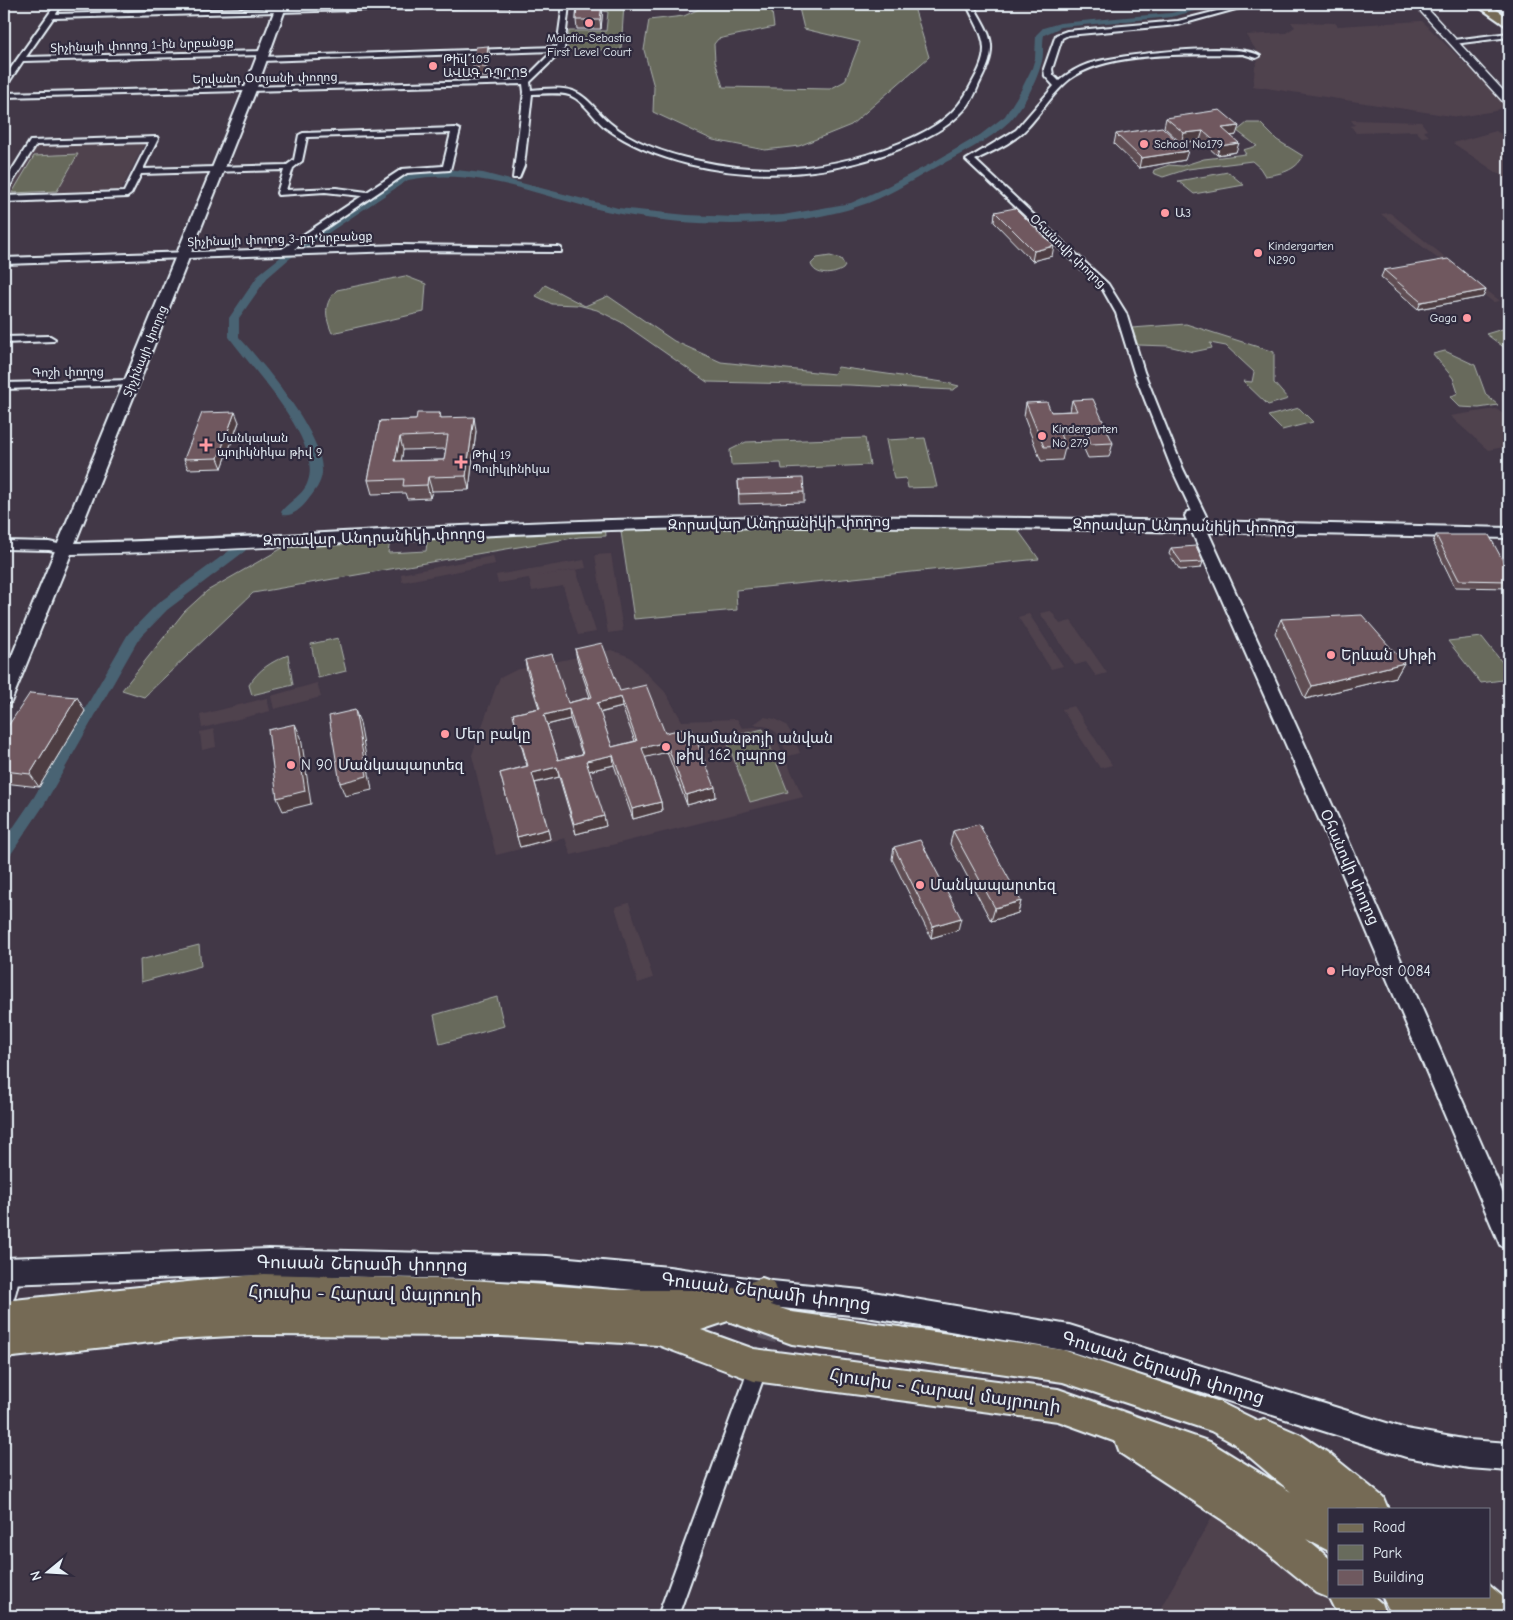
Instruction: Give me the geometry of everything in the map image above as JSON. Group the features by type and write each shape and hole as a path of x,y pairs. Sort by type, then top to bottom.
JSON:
{"highway":[{"name":"Հյուսիս - Հարավ մայրուղի","path":"4,1342 46,1324 264,1289 471,1295 617,1306 728,1305 792,1328 1063,1366 1217,1417 1246,1431 1337,1508"},
{"path":"728,1305 774,1300"},
{"name":"Հյուսիս - Հարավ մայրուղի","path":"658,1330 728,1305"},
{"name":"Հյուսիս - Հարավ մայրուղի","path":"4,1317 46,1324 179,1323 249,1319 492,1320 658,1330 754,1365 1058,1405 1198,1454 1328,1533"},
{"path":"1094,1418 1215,1494 1309,1563 1328,1580"},
{"path":"1246,1431 1273,1437 1296,1450 1370,1508"},
{"path":"1348,1598 1368,1616"},
{"path":"1402,1598 1422,1616"},
{"path":"1441,1598 1461,1616"},
{"path":"1477,1598 1498,1616"}],"main road":[{"path":"1481,4 1509,23"},
{"name":"Տիչինայի փողոց","path":"4,697 60,545 132,383 250,90 281,6"},
{"name":"Զորավար Անդրանիկի փողոց","path":"60,545 157,547 609,522 776,521 890,517 1509,524"},
{"name":"Զորավար Անդրանիկի փողոց","path":"1198,520 1509,533"},
{"name":"Օհանովի փողոց","path":"1198,520 1355,854 1509,1215"},
{"name":"Օհանովի փողոց","path":"1198,520 1509,1236"},
{"name":"Գուսան Շերամի փողոց","path":"8,1271 269,1262 415,1264 547,1269 669,1280 774,1300 861,1303 1069,1338 1406,1443 1469,1454 1509,1457"}],"street":[{"path":"4,81 59,4"},
{"path":"51,16 281,6 288,10 509,4"},
{"path":"516,176 520,166 528,92 526,82 560,49 566,4"},
{"path":"528,92 571,94 580,98 612,129 674,157 699,164 724,169 772,171 855,163 876,157 923,136 945,123 960,110 983,70 987,50 987,42 970,4"},
{"path":"1059,86 1048,76 1048,69 1055,46 1061,35 1178,23 1251,4"},
{"path":"1418,4 1509,102"},
{"path":"1454,42 1509,35"},
{"name":"Երվանդ Օտյանի փողոց","path":"262,56 560,49"},
{"name":"Օհանովի փողոց","path":"1198,520 1132,354 1124,317 1116,299 1105,286 970,160 1011,138 1059,86 1074,73 1106,61 1127,57 1243,52 1256,56"},
{"name":"Տիչինայի փողոց 1-ին նրբանցք","path":"21,59 262,56"},
{"path":"4,67 14,68"},
{"name":"Երվանդ Օտյանի փողոց","path":"4,95 526,82"},
{"path":"139,172 289,168 298,162 303,135 456,130 447,168 405,171 286,251"},
{"path":"4,189 8,176 33,143 154,139 129,193 124,195 4,199"},
{"path":"289,168 281,193 324,190 354,191 368,195"},
{"name":"Տիչինայի փողոց 3-րդ նրբանցք","path":"4,261 398,248 558,250"},
{"path":"4,340 50,339"},
{"name":"Գոշի փողոց","path":"4,386 132,383"},
{"path":"4,545 60,545"},
{"path":"4,1302 8,1271"},
{"path":"668,1616 753,1382"}],"shaded area":[{"path":"1422,21 1507,105 1495,111 1458,117 1253,86 1255,67 1260,56 1246,35 1286,33 1295,27 1291,22 1335,23 1338,26"},
{"path":"1351,120 1421,122 1427,130 1423,131 1429,136 1422,137 1416,131 1356,133 1351,126 1355,125"},
{"path":"1496,131 1509,139 1509,181 1453,143"},
{"path":"145,142 121,190 8,194 37,146"},
{"path":"1390,213 1500,301 1493,302 1381,214"},
{"path":"1496,409 1509,418 1509,446 1488,450 1450,416"},
{"path":"611,554 623,631 608,633 595,555"},
{"path":"493,556 495,564 402,582 401,574"},
{"path":"584,560 586,568 532,577 576,570 596,632 578,635 563,586 532,591 529,578 498,583 496,575"},
{"path":"1051,611 1060,624 1071,621 1107,673 1096,676 1086,662 1075,665 1040,613"},
{"path":"1029,614 1063,666 1051,669 1018,617"},
{"path":"611,650 630,657 665,692 682,721 737,719 742,728 754,727 767,730 775,736 803,797 571,855 565,838 496,855 472,755 500,678 516,670"},
{"path":"317,683 321,697 274,709 271,696"},
{"path":"267,698 270,711 202,728 200,715"},
{"path":"1074,706 1112,765 1100,768 1062,709"},
{"path":"764,717 775,719 786,725 800,753 788,756 777,733 768,727 754,724"},
{"path":"214,729 216,747 202,750 200,732"},
{"path":"629,903 653,978 638,983 615,907"},
{"path":"1214,1514 1327,1593 1328,1598 1333,1598 1353,1616 1156,1616"}],"green space":[{"path":"599,4 624,4 621,50 567,50 569,31 606,31 608,12 604,11 605,6 599,6"},
{"path":"710,4 771,4 774,27 718,39 714,44 715,61 723,87 830,89 845,81 860,42 804,29 798,4 913,4 929,57 851,125 799,146 765,150 713,140 653,112 654,87 644,50 649,20 684,16"},
{"path":"1247,123 1260,123 1277,140 1303,156 1300,161 1287,171 1265,176 1252,161 1188,169 1163,177 1153,173 1154,170 1169,165 1182,166 1204,159 1246,154 1243,150 1257,146 1237,131"},
{"path":"78,154 57,191 12,193 34,156"},
{"path":"1228,172 1244,185 1194,194 1178,181"},
{"path":"830,256 841,259 845,266 843,269 835,273 825,274 813,268 811,264 817,258"},
{"path":"405,276 426,284 424,312 332,333 327,316 327,305 337,290"},
{"path":"545,285 585,306 608,296 674,341 721,362 834,374 838,367 959,386 953,390 849,385 707,382 621,322 597,310 578,305 552,304 536,296"},
{"path":"1186,324 1274,352 1274,383 1288,399 1268,405 1243,381 1252,382 1254,372 1226,346 1210,343 1212,348 1193,352 1168,346 1138,345 1132,328"},
{"path":"1509,327 1509,351 1486,334"},
{"path":"1445,351 1475,365 1486,395 1498,405 1479,408 1460,407 1450,397 1458,393 1453,378 1433,354"},
{"path":"1299,408 1313,422 1282,430 1268,416"},
{"path":"865,438 870,465 782,469 781,463 731,465 730,450 746,442"},
{"path":"925,438 937,487 908,488 906,478 894,479 886,440"},
{"path":"605,524 606,536 579,537 253,593 144,697 122,690 184,612 207,591 293,542 391,534 388,553 426,551 428,532"},
{"path":"620,525 1015,526 1039,559 736,590 737,610 634,619"},
{"path":"1482,637 1509,671 1509,679 1481,683 1448,641"},
{"path":"338,638 346,671 318,678 311,644"},
{"path":"288,655 293,685 252,695 249,685 261,670"},
{"path":"763,729 788,792 750,802 726,738"},
{"path":"199,945 201,966 141,982 140,960"},
{"path":"497,997 504,1026 440,1044 434,1015"}],"building":[{"path":"577,4 602,4 600,20 576,20"},
{"path":"488,46 486,67 473,68 476,47"},
{"path":"1220,110 1239,126 1222,128 1239,143 1220,146 1203,131 1184,133 1166,118"},
{"path":"1162,127 1188,151 1141,158 1116,134"},
{"path":"1015,208 1054,246 1034,251 995,212"},
{"path":"1448,259 1486,290 1421,302 1384,270"},
{"path":"1093,399 1113,443 1091,444 1087,433 1060,434 1065,446 1044,447 1026,403 1047,402 1051,412 1077,411 1072,400"},
{"path":"235,412 218,458 184,459 202,413"},
{"path":"417,413 440,413 439,418 474,417 466,476 428,477 427,485 403,486 404,479 368,480 380,421 416,420","holes":["448,435 444,460 395,461 400,437"]},
{"path":"803,478 804,492 739,494 738,480"},
{"path":"1436,535 1489,535 1509,572 1509,581 1459,580"},
{"path":"1196,546 1203,562 1182,563 1171,548"},
{"name":"Երևան Սիթի","path":"1362,615 1404,663 1312,686 1281,619"},
{"name":"Սիամանթոյի անվան թիվ 162 դպրոց","path":"602,643 620,691 646,685 665,733 691,727 715,787 686,795 666,742 642,748 661,802 632,809 613,755 586,761 604,816 574,824 557,767 532,773 548,829 517,837 500,773 528,766 513,714 540,708 525,660 552,654 568,703 592,697 575,649","holes":["621,697 637,741 612,747 597,703","569,709 583,754 558,760 544,715"]},
{"path":"30,693 77,697 30,774 4,771 4,732"},
{"path":"355,710 367,776 340,783 329,716"},
{"path":"295,724 305,791 277,798 268,730"},
{"path":"979,824 1021,901 995,908 953,831"},
{"path":"920,840 961,918 933,926 894,847"}],"waterway":[{"path":"287,512 300,502 314,483 316,473 315,458 296,417 262,370 234,337 234,318 263,276 286,257 405,178 429,173 483,176 618,211 711,220 759,220 830,211 854,205 885,191 961,150 1000,125 1008,118 1029,83 1038,61 1040,35 1046,30 1060,25 1171,15 1217,4"},
{"path":"4,853 39,801 133,637 162,607 241,548"}],"tunnel":[{"path":"758,1366 774,1318"}],"place":[{"name":"Malatia-Sebastia First Level Court","path":"589,23"},
{"name":"Թիվ 105 ԱՎԱԳ ԴՊՐՈՑ","path":"433,66"},
{"name":"School No179","path":"1144,144"},
{"name":"Ա3","path":"1165,213"},
{"name":"Kindergarten N290","path":"1258,253"},
{"name":"Gaga","path":"1467,318"},
{"name":"Kindergarten No 279","path":"1042,436"},
{"name":"Մանկական պոլիկնիկա թիվ 9","path":"206,445"},
{"name":"Թիվ 19 Պոլիկլինիկա","path":"461,462"},
{"name":"Երևան Սիթի","path":"1331,655"},
{"name":"Մեր բակը","path":"445,734"},
{"name":"Սիամանթոյի անվան թիվ 162 դպրոց","path":"666,747"},
{"name":"N 90 Մանկապարտեզ","path":"291,765"},
{"name":"Մանկապարտեզ","path":"920,885"},
{"name":"HayPost 0084","path":"1331,971"}]}
